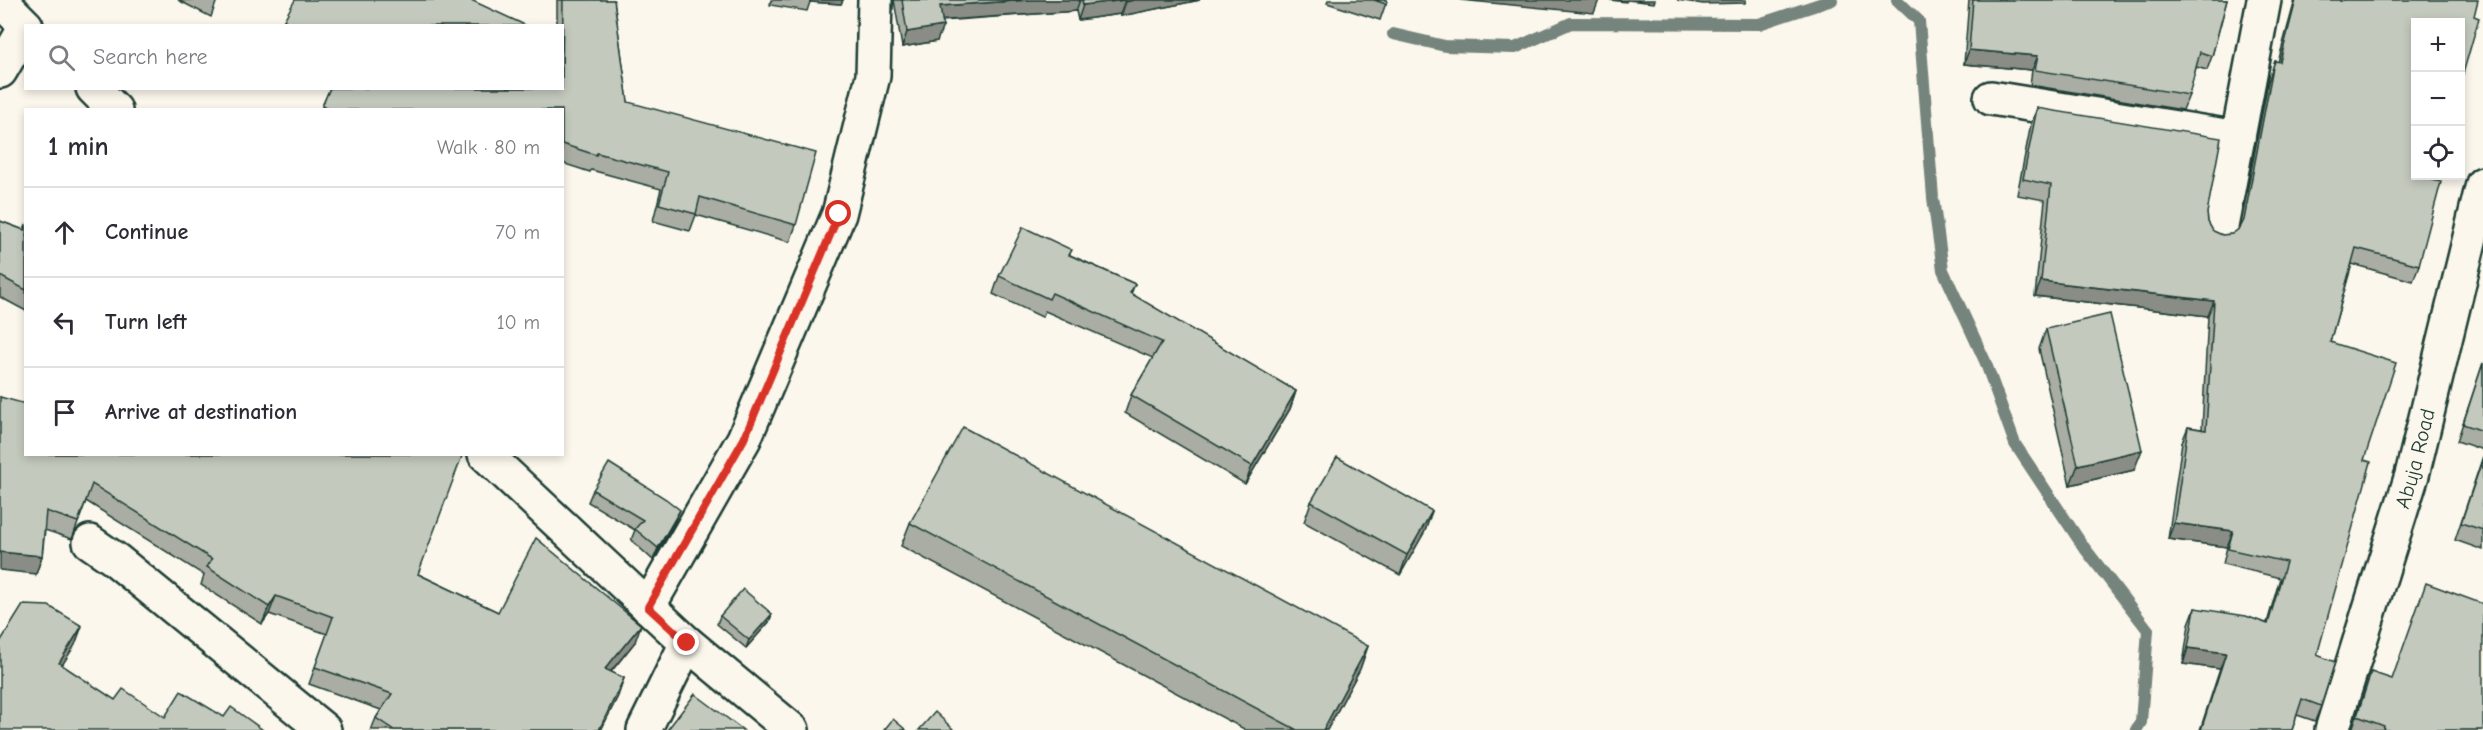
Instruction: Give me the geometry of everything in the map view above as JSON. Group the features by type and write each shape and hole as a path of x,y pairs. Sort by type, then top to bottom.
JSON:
{"street":[{"path":"0,0 24,24"},
{"path":"648,607 744,439 839,214 873,76 875,0"},
{"path":"2220,232 2264,0"},
{"path":"0,71 24,29"},
{"path":"95,90 113,108"},
{"path":"1991,98 2238,138"},
{"name":"Abuja Road","path":"2332,730 2412,475 2483,184"},
{"path":"487,456 687,643 792,730"},
{"path":"90,542 116,560 324,730"},
{"path":"644,730 687,643"}],"building":[{"path":"295,0 471,0 523,24 291,24 284,20"},
{"path":"563,0 614,0 628,102 816,153 796,225 700,197 696,214 659,204 668,172 597,153 596,155 564,145 564,108 326,108 322,106 329,90 564,90"},
{"path":"902,0 1028,0 940,6 943,26 907,32"},
{"path":"1082,0 1124,0 1083,5"},
{"path":"1374,0 1387,0 1386,4"},
{"path":"1973,0 2227,0 2212,56 2200,52 2189,95 2035,70 2038,56 1969,50"},
{"path":"2296,0 2478,0 2474,16 2479,18 2465,67 2465,18 2411,18 2411,180 2441,182 2419,265 2356,248 2330,342 2396,363 2364,460 2371,462 2317,655 2335,662 2321,706 2302,699 2292,730 2201,730 2226,653 2188,648 2195,608 2246,616 2268,624 2286,562 2228,549 2233,531 2174,523 2188,427 2206,430 2214,301 2041,281 2051,185 2023,179 2037,108 2221,138 2207,213 2208,222 2213,231 2222,235 2232,234 2240,228 2244,220 2273,67 2275,61 2280,62"},
{"path":"0,221 24,230 24,289 0,276"},
{"path":"1023,227 1072,250 1069,255 1135,284 1130,293 1296,391 1252,466 1131,395 1162,342 1052,293 1049,299 999,276"},
{"path":"2110,314 2142,450 2078,465 2046,329"},
{"path":"2483,363 2483,431 2463,424"},
{"path":"0,397 24,403 24,456 462,456 418,574 498,612 536,538 641,625 605,669 624,678 599,730 394,730 376,718 392,694 315,667 333,617 276,596 269,607 207,567 212,559 92,484 78,522 46,511 42,556 0,552"},
{"path":"963,427 1368,646 1323,730 1297,730 910,523"},
{"path":"1337,457 1432,511 1407,555 1311,502"},
{"path":"2483,458 2483,530 2461,523"},
{"path":"609,463 680,510 658,548 635,529 643,520 593,490"},
{"path":"2426,583 2483,604 2483,730 2383,730 2384,726 2357,716 2371,672 2392,679"},
{"path":"743,589 772,614 749,640 720,616"},
{"path":"23,605 49,606 82,626 59,663 115,700 123,689 165,717 181,691 224,717 231,707 263,730 0,730 0,642"},
{"path":"695,694 743,730 668,729"},
{"path":"935,712 954,730 919,730"},
{"path":"893,719 906,730 884,730"}],"waterway":[{"path":"1393,34 1445,46 1515,48 1571,23 1759,24 1832,0"},
{"path":"1897,0 1919,21 1933,198 1943,270 1985,361 2015,444 2083,546 2148,630 2141,722 2136,730"}],"route":[{"path":"687,643 648,607 744,439 839,214"}]}
